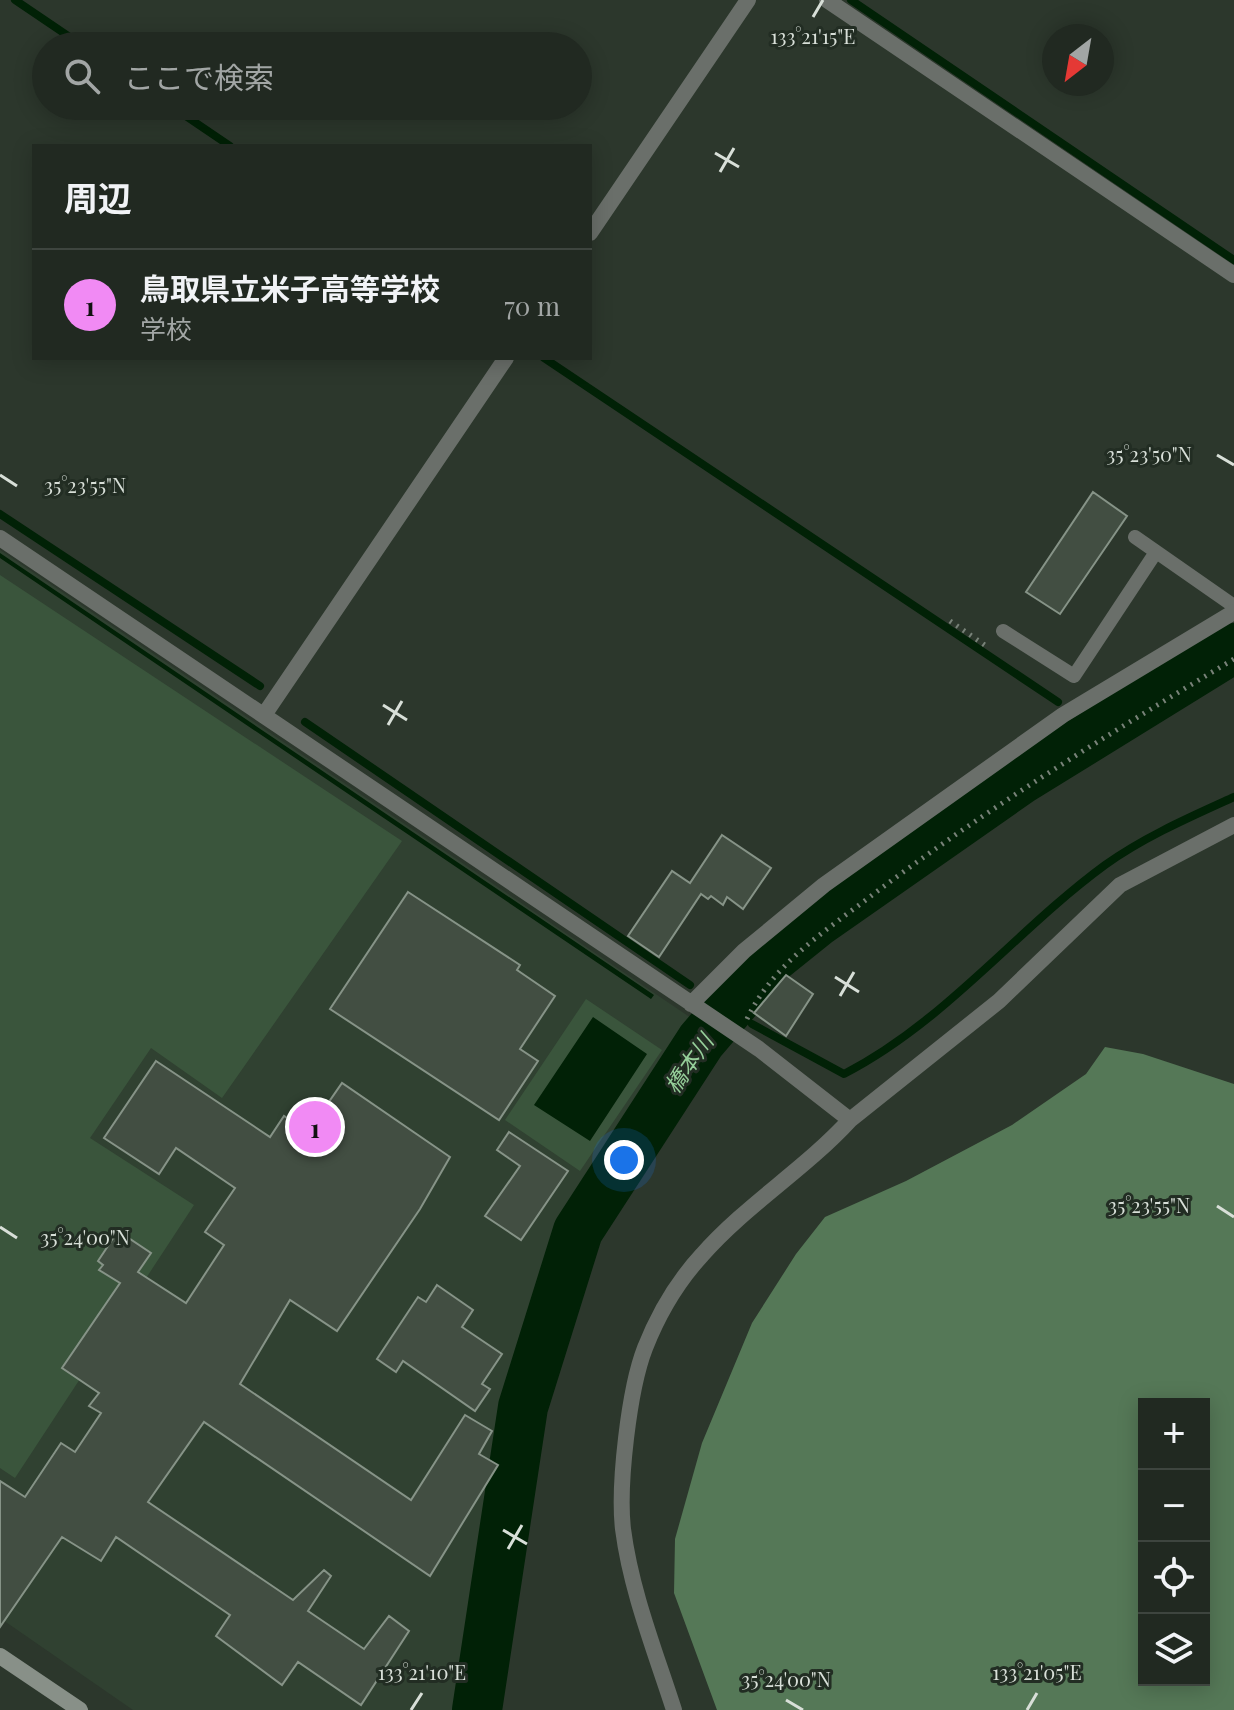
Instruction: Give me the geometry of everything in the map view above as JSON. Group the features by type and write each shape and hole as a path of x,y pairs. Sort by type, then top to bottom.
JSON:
{"main road":[{"path":"0,1656 80,1710"}],"street":[{"path":"592,230 748,0"},
{"path":"827,0 1234,275"},
{"path":"264,715 505,360"},
{"path":"0,538 735,1033 850,1120"},
{"path":"696,1007 744,951 824,885 1063,715 1234,609"},
{"path":"674,1710 640,1609 623,1528 624,1470 644,1350 669,1300 704,1252 830,1142 850,1120 999,1001 1120,885 1234,825"}],"lane":[{"path":"1135,537 1234,609"},
{"path":"1003,631 1074,676 1156,552"}],"path":[{"path":"735,1033 756,999 785,963 852,910 1012,795 1234,659"}],"shaded area":[{"path":"0,550 700,1024 574,1209 515,1403 464,1710 133,1710 0,1618"},
{"path":"0,553 654,995 651,999 0,558"},
{"path":"0,575 402,841 222,1098 151,1048 90,1138 194,1205 15,1478 0,1468"},
{"path":"586,999 662,1050 580,1171 505,1120"},
{"path":"593,1017 647,1054 590,1141 534,1105"},
{"path":"1105,1047 1143,1054 1234,1084 1234,1710 717,1710 674,1593 675,1539 702,1443 752,1323 796,1254 825,1217 906,1181 1012,1125 1086,1074"}],"building":[{"path":"1093,492 1127,516 1060,614 1026,592"},
{"path":"722,835 771,868 743,909 727,897 723,905 711,896 708,899 701,894 659,957 628,936 672,871 690,883"},
{"path":"408,892 520,965 517,970 555,996 520,1049 538,1061 499,1120 330,1009"},
{"path":"786,975 813,994 786,1036 754,1013"},
{"path":"156,1061 270,1137 284,1116 308,1132 342,1083 450,1157 420,1209 337,1331 290,1300 240,1384 411,1500 465,1415 492,1431 479,1454 498,1465 430,1576 204,1422 148,1502 293,1600 324,1570 331,1576 308,1611 364,1649 389,1616 409,1631 361,1705 298,1662 282,1685 216,1636 230,1615 116,1537 101,1561 62,1537 0,1627 0,1481 25,1497 61,1443 75,1452 101,1413 89,1406 99,1393 62,1368 120,1283 99,1270 103,1265 98,1261 118,1231 151,1253 138,1272 186,1303 224,1245 205,1232 235,1188 176,1148 159,1174 104,1138"},
{"path":"509,1132 568,1171 521,1240 485,1216 520,1166 497,1150"},
{"path":"437,1285 473,1310 462,1327 502,1354 482,1384 490,1389 475,1411 403,1361 396,1372 377,1359 418,1297 426,1302"}],"waterway":[{"path":"15,0 62,32"},
{"path":"851,0 1234,260"},
{"path":"192,120 227,144"},
{"path":"547,360 1058,702"},
{"path":"0,514 260,686"},
{"name":"橋本川","path":"477,1710 523,1407 578,1231 701,1041 771,959 817,922 1020,780 1234,648"},
{"path":"305,722 690,985"},
{"path":"752,1024 844,1074 915,1029 1105,865 1151,836 1234,797"}],"place":[{"name":"鳥取県立米子高等学校","path":"315,1127"}]}
